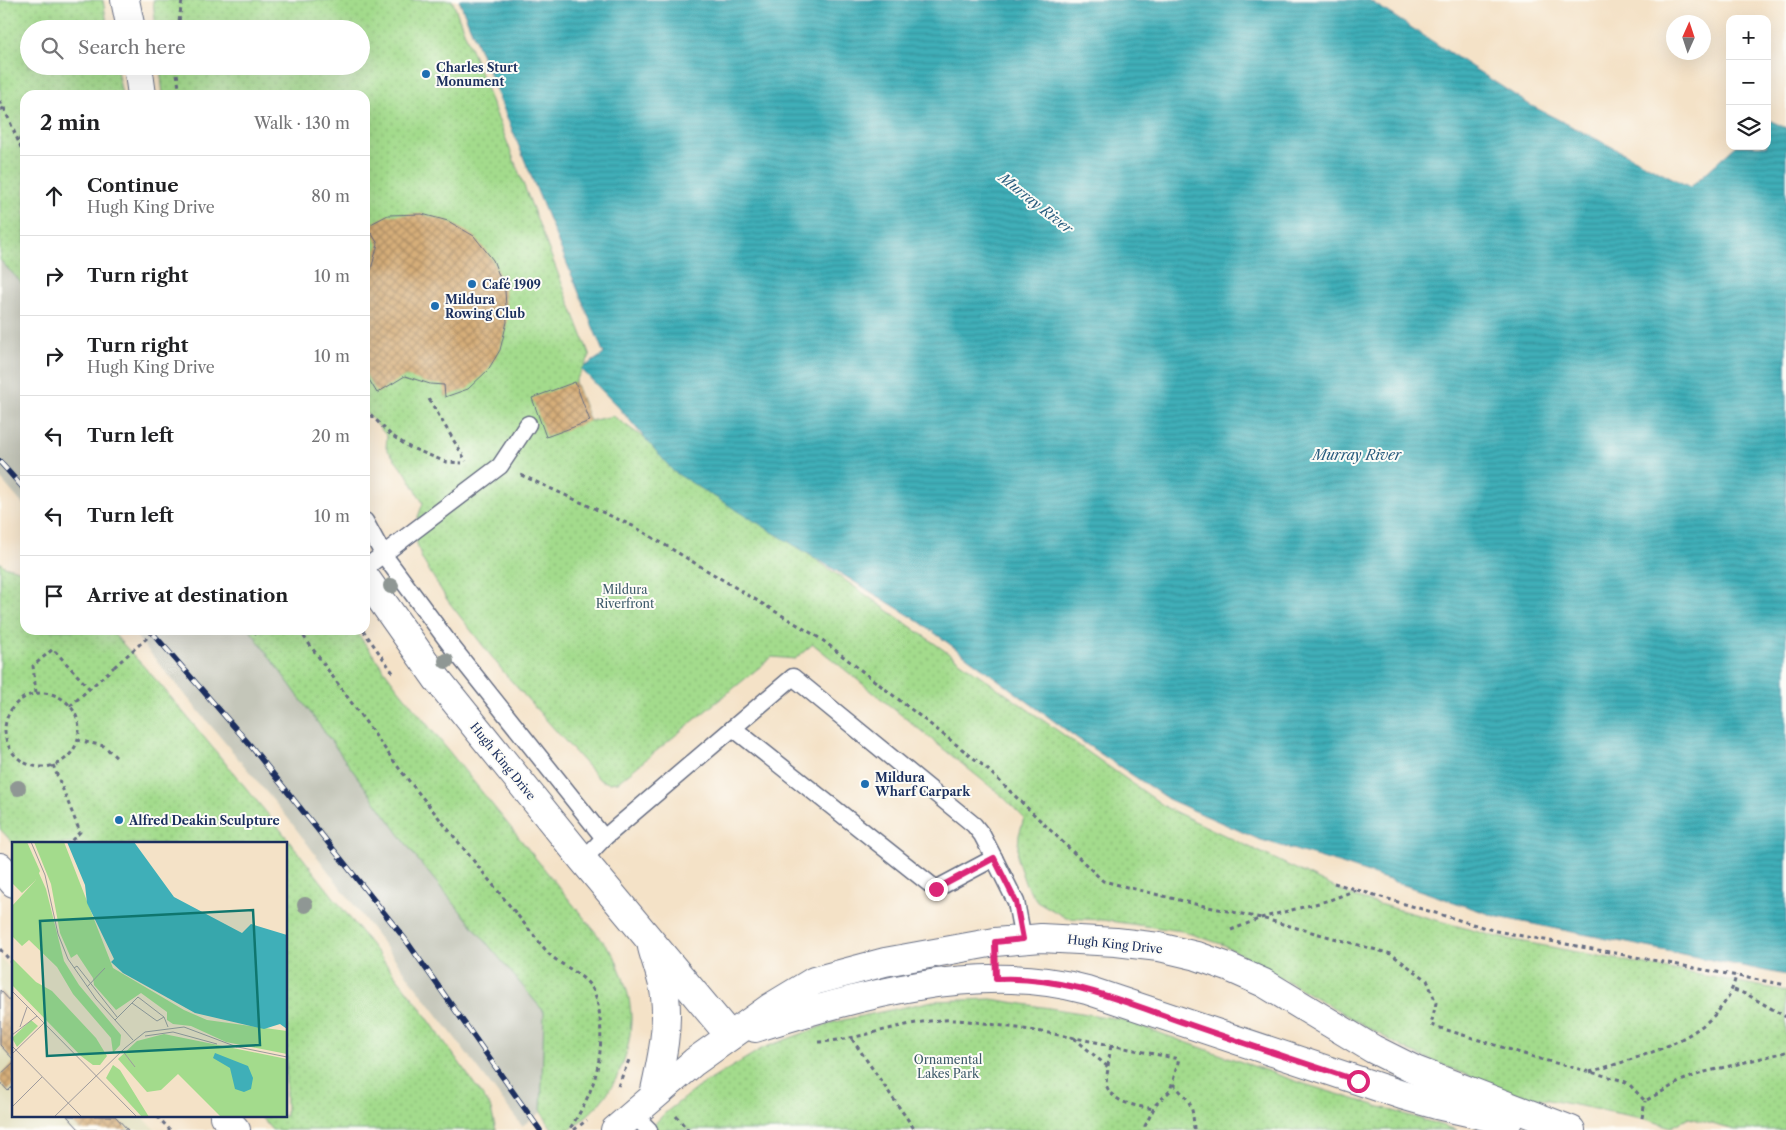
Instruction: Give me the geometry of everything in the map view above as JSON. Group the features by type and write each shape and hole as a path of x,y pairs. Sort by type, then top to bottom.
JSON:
{"main road":[{"path":"125,0 129,20"},
{"path":"139,75 141,90"},
{"name":"Hugh King Drive","path":"370,584 437,680 583,860 730,1036"},
{"path":"0,867 12,880"},
{"name":"Hugh King Drive","path":"650,938 665,994 667,1021 662,1060 663,1104"},
{"name":"Hugh King Drive","path":"623,1122 663,1104 694,1062 790,994 828,976 885,962 995,942 1023,939 1062,939 1139,944 1177,951 1216,963 1264,982 1373,1049 1415,1070 1571,1130"},
{"path":"995,942 996,979"},
{"name":"Hugh King Drive","path":"730,1036 811,1010 861,997 932,985 996,979 1031,980 1066,984 1112,998 1402,1095 1446,1107 1553,1130"},
{"path":"226,1118 236,1130"}],"lane":[{"path":"370,564 500,466 528,424"},
{"path":"370,530 383,554 452,647 604,838"},
{"path":"583,860 604,838 793,677 974,825 982,834 1016,902 1023,939"},
{"path":"733,728 936,889 994,858"}],"path":[{"path":"179,20 182,0"},
{"path":"177,75 179,90"},
{"path":"0,101 20,147"},
{"path":"370,414 391,435 409,447 446,462 468,464 429,399"},
{"path":"500,466 635,527 821,639 985,767 1103,881 1199,905 1262,918 1391,954 1427,980 1436,1003 1431,1025 1540,1059 1621,1080 1628,1084 1645,1101"},
{"path":"70,706 150,635"},
{"path":"303,635 400,771 548,953 556,961 570,968 584,979 593,990 600,1016 600,1056 596,1078 569,1130"},
{"path":"367,635 394,674"},
{"path":"36,693 33,666 53,649 90,688"},
{"path":"36,693 49,694 60,698 70,706 76,716 79,728 73,750 54,765 42,767 29,765 18,759 10,750 5,739 4,726 8,714 15,704 24,697 36,693"},
{"path":"77,740 104,746 118,759"},
{"path":"54,765 80,832 70,842"},
{"path":"1334,883 1496,931 1786,985"},
{"path":"1231,930 1262,918 1330,900 1357,890"},
{"path":"0,949 12,963"},
{"path":"1590,1072 1632,1059 1682,1039 1699,1028 1712,1017 1734,990 1736,976"},
{"path":"1734,990 1748,994 1786,1017"},
{"path":"810,1042 852,1039 902,1026 942,1020 966,1021 1074,1038 1179,1060 1170,1091 1156,1104 1145,1126 1147,1130"},
{"path":"1074,1038 1108,1066"},
{"path":"852,1039 915,1130"},
{"path":"1111,1045 1107,1086 1115,1099 1154,1109"},
{"path":"613,1094 622,1079 632,1052"},
{"path":"1645,1101 1683,1080 1705,1072 1786,1052"},
{"path":"1173,1084 1186,1097 1193,1110 1194,1130"},
{"path":"1642,1118 1645,1101"},
{"path":"663,1104 688,1130"},
{"path":"159,1118 170,1130"},
{"path":"574,1130 623,1122"}],"shaded area":[{"path":"0,260 20,282 20,501 0,478"},
{"path":"135,635 254,635 418,860 544,1012 541,1112 522,1126 287,817"},
{"path":"0,957 12,971 12,1118 144,1118 155,1130 0,1130"}],"green space":[{"path":"0,0 103,0 106,20 20,20 20,75 118,75 121,90 20,90 20,282 0,260"},
{"name":"Mildura Riverfront","path":"153,0 452,0 590,356 575,382 590,421 613,416 1167,808 1357,898 1497,937 1786,991 1786,1130 1735,1130 1689,1118 1671,1127 1642,1118 1508,1092 1409,1051 1224,945 1182,931 1102,920 1066,918 1037,901 1025,883 1017,859 1019,835 1024,818 1002,796 813,644 795,659 772,657 618,782 609,783 600,780 506,675 448,601 422,559 413,531 423,503 406,473 386,448 387,436 370,417 370,90 162,90 161,75 370,75 370,20 155,20"},
{"path":"0,562 4,566 20,571 20,635 115,635 159,683 280,829 416,1002 490,1106 496,1130 272,1130 262,1118 288,1118 288,842 12,842 0,829"},
{"path":"254,635 359,635 396,686 614,955 626,985 629,1001 631,1018 628,1046 619,1073 604,1098 572,1128 568,1130 553,1130 541,1112 544,1012 418,860"},
{"name":"Ornamental Lakes Park","path":"991,999 1120,1019 1304,1084 1457,1130 649,1130 665,1113 697,1088 763,1048 834,1022 933,1001"}],"water":[{"name":"Murray River","path":"459,0 1369,0 1530,105 1690,187 1732,150 1771,150 1771,121 1786,128 1786,975 1498,917 1339,863 1258,839 1168,799 1077,738 917,620 674,472 619,408 581,369 604,354"}],"building":[{"name":"Mildura Rowing Club","path":"422,214 448,221 474,236 493,260 505,291 507,322 500,350 488,370 468,389 445,397 444,385 430,384 405,376 377,393 370,381 370,273 378,244 370,231 370,224 388,215"},
{"path":"575,382 590,421 546,437 532,398"},
{"path":"0,990 12,1003 12,1058 0,1045"},
{"path":"12,1064 12,1087 8,1091 0,1082 0,1075"},
{"path":"69,1118 117,1118 128,1130 80,1130"}],"railway":[{"path":"0,462 20,484"},
{"path":"154,635 250,745 405,939 540,1130"}],"place":[{"name":"Charles Sturt Monument","path":"426,74"},
{"name":"Café 1909","path":"472,284"},
{"name":"Mildura Rowing Club","path":"435,306"},
{"name":"Mildura Wharf Carpark","path":"865,784"},
{"name":"Alfred Deakin Sculpture","path":"119,820"}],"route":[{"path":"936,889 994,858 1016,902 1022,925 1023,939 995,942 996,979 1011,978 1066,984 1358,1081"}]}
